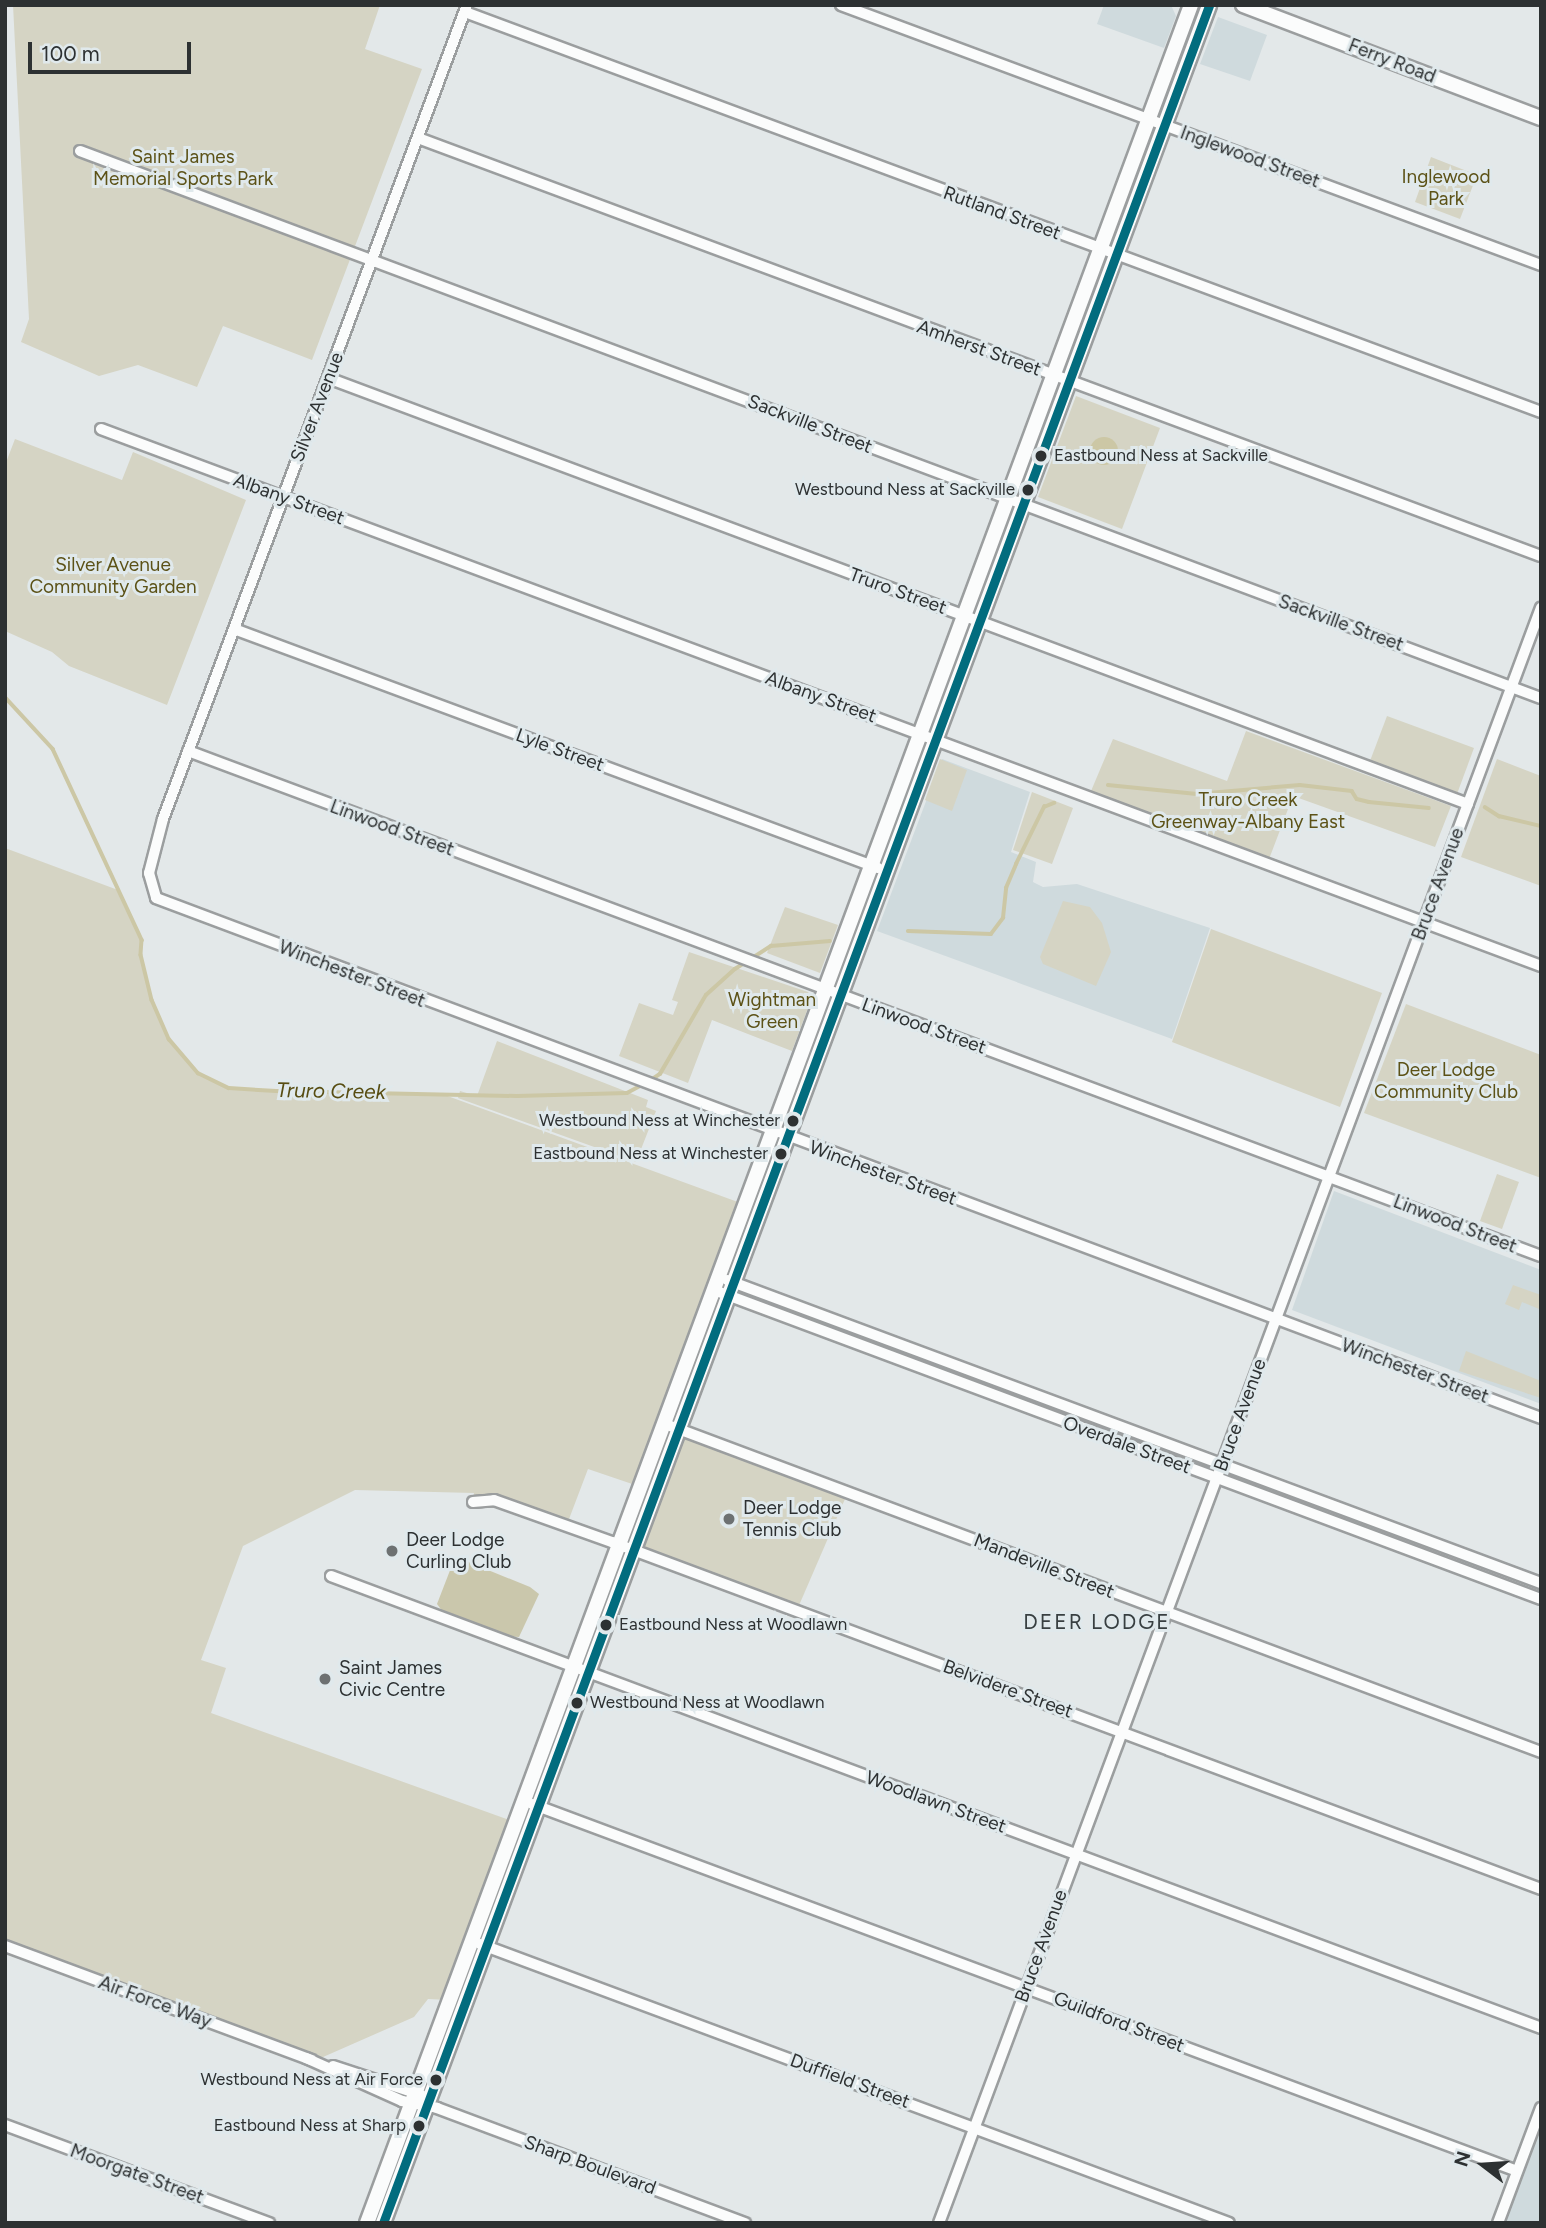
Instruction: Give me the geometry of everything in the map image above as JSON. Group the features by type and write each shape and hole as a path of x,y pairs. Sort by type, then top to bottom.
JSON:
{"main road":[{"path":"367,2223 1101,250 1209,5"},
{"name":"Ferry Road","path":"1243,5 1541,118"},
{"path":"383,2223 431,2105 539,1807 1116,255 1187,10"}],"street":[{"name":"Inglewood Street","path":"841,5 1541,265"},
{"name":"Silver Avenue","path":"152,891 153,851 188,751 466,9"},
{"name":"Rutland Street","path":"466,9 1101,250 1541,412"},
{"name":"Amherst Street","path":"418,138 1541,556"},
{"name":"Sackville Street","path":"80,151 1541,698"},
{"name":"Truro Street","path":"328,378 1468,804"},
{"name":"Albany Street","path":"101,429 1541,966"},
{"name":"Bruce Avenue","path":"939,2223 1541,608"},
{"name":"Lyle Street","path":"234,629 887,872"},
{"name":"Linwood Street","path":"188,751 1541,1256"},
{"name":"Winchester Street","path":"152,891 164,904 1541,1418"},
{"name":"Overdale Street","path":"716,1284 1221,1464 1541,1583"},
{"name":"Overdale Street","path":"732,1289 1216,1478 1541,1599"},
{"name":"Mandeville Street","path":"664,1424 1541,1752"},
{"name":"Belvidere Street","path":"473,1502 494,1500 619,1544 1541,1889"},
{"name":"Woodlawn Street","path":"331,1576 1541,2028"},
{"name":"Guildford Street","path":"523,1801 1517,2172"},
{"name":"Duffield Street","path":"471,1941 1229,2223"},
{"name":"Air Force Way","path":"5,1946 431,2105"},
{"name":"Sharp Boulevard","path":"431,2105 745,2223"},
{"path":"1498,2223 1541,2108"},
{"name":"Moorgate Street","path":"5,2125 269,2223"}],"shaded area":[{"path":"1104,5 1171,5 1176,16 1164,48 1097,24"},
{"path":"1218,17 1267,35 1250,81 1200,64"},
{"path":"1104,437 1114,441 1118,451 1114,461 1104,465 1094,461 1090,451 1094,441"},
{"path":"942,759 1030,792 1011,852 1036,862 1033,882 1043,887 1077,884 1210,928 1172,1039 877,931"},
{"path":"1334,1191 1541,1270 1541,1404 1292,1310"},
{"path":"461,1559 530,1587 539,1594 519,1637 503,1636 443,1612 437,1604 454,1560"},
{"path":"1541,2108 1541,2223 1498,2223"}],"green space":[{"name":"Saint James Memorial Sports Park","path":"13,5 380,5 365,49 422,69 312,360 223,326 197,387 138,365 99,376 21,342 29,319"},
{"name":"Inglewood Park","path":"1431,157 1477,175 1460,219 1415,202"},
{"path":"1076,396 1160,428 1122,529 1038,497"},
{"name":"Silver Avenue Community Garden","path":"15,439 122,480 133,452 246,500 167,705 69,666 52,652 5,631 5,465"},
{"path":"1387,716 1474,748 1457,794 1370,761"},
{"name":"Truro Creek Greenway-Albany East","path":"1246,731 1451,806 1435,847 1293,796 1269,859 1091,791 1113,739 1227,781"},
{"path":"940,759 967,770 952,811 925,800"},
{"path":"1497,759 1541,776 1541,886 1461,857"},
{"path":"1032,792 1073,808 1052,864 1013,850"},
{"path":"5,848 118,890 142,940 141,955 152,1000 169,1039 198,1073 230,1088 442,1094 746,1205 641,1487 588,1469 566,1527 494,1500 473,1502 474,1493 355,1490 243,1546 201,1660 226,1668 211,1713 515,1822 448,2000 428,1999 414,2017 314,2061 5,1946"},
{"path":"1063,901 1090,907 1102,923 1111,952 1096,986 1043,964 1040,957"},
{"path":"785,907 838,925 820,973 767,953"},
{"path":"1211,929 1382,993 1340,1107 1172,1042"},
{"name":"Wightman Green","path":"689,952 808,992 812,997 792,1051 712,1020 688,1083 619,1056 639,1003 673,1015 678,1002 672,1000"},
{"name":"Deer Lodge Community Club","path":"1406,1004 1541,1055 1541,1178 1364,1113"},
{"path":"497,1041 648,1100 646,1107 656,1111 636,1162 458,1098 460,1091 477,1096"},
{"path":"1497,1174 1519,1182 1502,1229 1480,1221"},
{"path":"1513,1285 1541,1295 1539,1309 1522,1302 1519,1310 1505,1304"},
{"path":"1466,1351 1541,1381 1541,1398 1459,1371"},
{"path":"680,1429 848,1492 797,1610 635,1550"}],"waterway":[{"name":"Truro Creek","path":"5,697 53,749 142,940 141,955 152,1000 169,1039 198,1073 229,1088 276,1091 517,1096 627,1093 644,1084"},
{"name":"Truro Creek","path":"1108,785 1197,794 1300,785 1352,791 1357,799 1369,802 1429,808"},
{"name":"Truro Creek","path":"908,931 991,934 1003,918 1006,888 1016,864 1044,807 1054,803"},
{"name":"Truro Creek","path":"1485,807 1499,816 1541,826"},
{"name":"Truro Creek","path":"651,1080 660,1074 706,995 735,969 771,946 830,941"}],"transit line":[{"path":"383,2223 1209,5"}],"place":[{"name":"Eastbound Ness at Sackville","path":"1041,456"},
{"name":"Westbound Ness at Sackville","path":"1028,490"},
{"name":"Westbound Ness at Winchester","path":"793,1121"},
{"name":"Eastbound Ness at Winchester","path":"781,1154"},
{"name":"Deer Lodge Tennis Club","path":"729,1519"},
{"name":"Deer Lodge Curling Club","path":"392,1551"},
{"name":"Eastbound Ness at Woodlawn","path":"606,1625"},
{"name":"Saint James Civic Centre","path":"325,1679"},
{"name":"Westbound Ness at Woodlawn","path":"577,1703"},
{"name":"Westbound Ness at Air Force","path":"436,2080"},
{"name":"Eastbound Ness at Sharp","path":"419,2126"}],"district":[{"name":"DEER LODGE","path":"1097,1622"}]}
